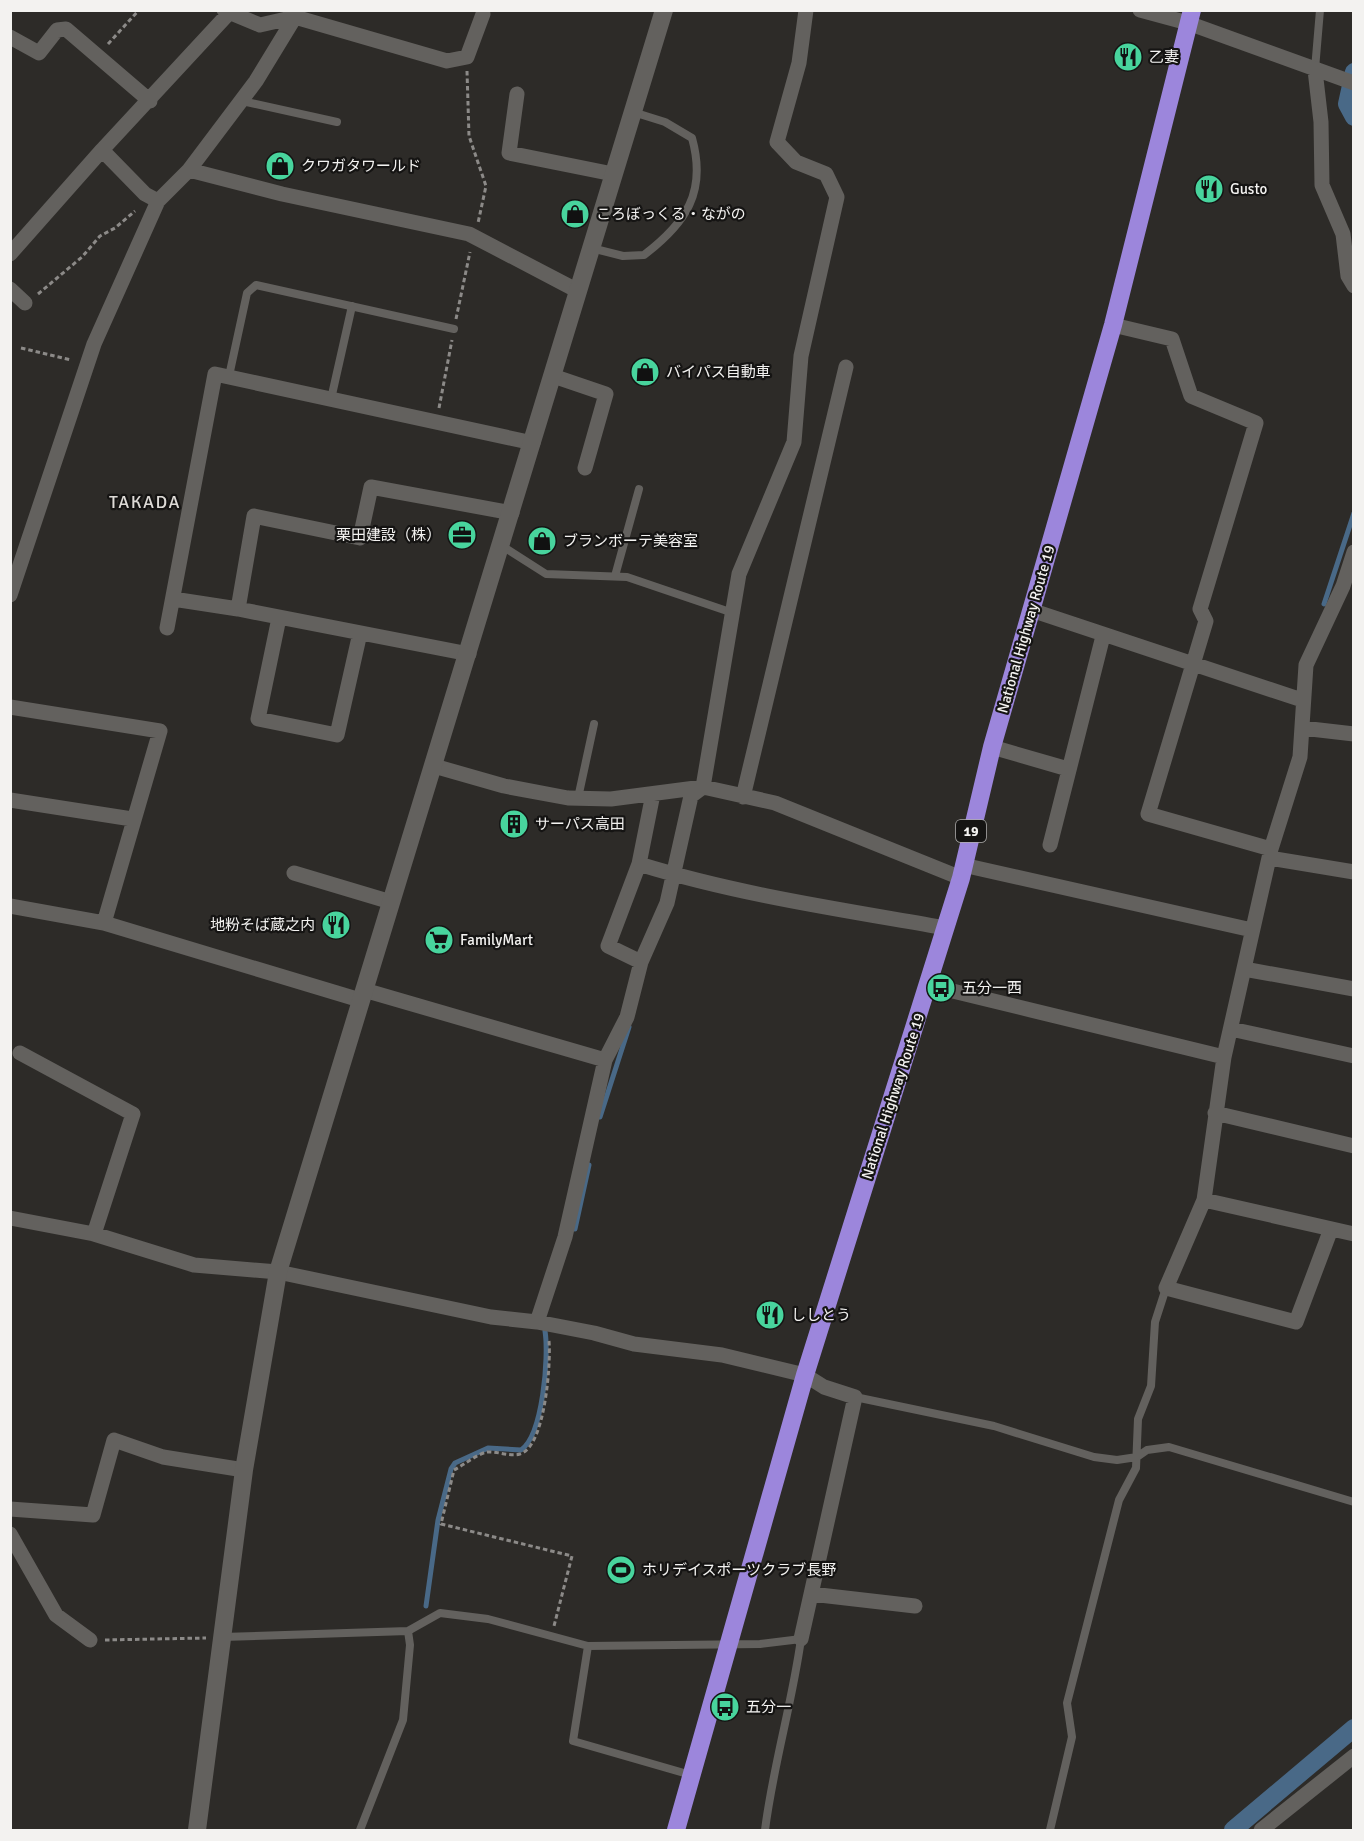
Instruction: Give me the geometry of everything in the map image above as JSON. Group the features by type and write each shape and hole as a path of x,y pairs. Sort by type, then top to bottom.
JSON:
{"highway":[{"name":"National Highway Route 19","path":"676,1830 805,1375 946,928 992,747 1113,326 1190,17"}],"street":[{"path":"197,1830 220,1637 244,1470 278,1272 311,1171 362,995 469,654 664,10"},
{"path":"543,1323 605,1060 627,1017 641,962 667,903 692,796 703,787 739,574 794,442 801,356 837,197 826,174 796,162 777,142 799,63 806,10"},
{"path":"1140,10 1190,17 1348,82"},
{"path":"10,254 102,150 150,101 227,12 260,25 295,17 331,18 396,48 447,61 467,57 480,12"},
{"path":"12,585 87,365 154,199 189,170 242,101 295,17"},
{"path":"10,37 39,53 57,30 66,29 150,101"},
{"path":"1315,70 1321,122 1322,185 1343,234 1348,276 1353,286"},
{"path":"517,94 509,153 613,174"},
{"path":"102,150 154,199"},
{"path":"189,170 282,195 474,236 578,291"},
{"path":"10,289 25,303"},
{"path":"1113,326 1172,339 1191,396 1256,423 1200,609 1206,621 1149,814 1270,853 1353,872"},
{"path":"743,797 846,367"},
{"path":"167,628 215,374 533,443"},
{"path":"553,376 606,394 585,468"},
{"path":"238,609 254,516 360,538 371,487 512,513"},
{"path":"1331,1229 1296,1322 1166,1288 1204,1200 1224,1057 1251,930 1270,853 1300,758 1306,665 1342,586 1353,552"},
{"path":"173,599 238,609 469,654"},
{"path":"1031,610 1103,636 1302,700"},
{"path":"279,618 258,719 337,735 360,633"},
{"path":"1050,845 1103,636"},
{"path":"10,707 160,731 132,819 104,923"},
{"path":"1302,728 1353,734"},
{"path":"992,747 1068,769"},
{"path":"434,766 504,786 578,798 611,799 703,787 775,804 962,871 1251,930"},
{"path":"641,962 608,946 639,864 653,794"},
{"path":"10,800 132,819"},
{"path":"639,864 674,875 798,901 946,928"},
{"path":"294,873 391,902"},
{"path":"10,906 104,923 605,1060"},
{"path":"1244,969 1353,989"},
{"path":"928,985 1224,1057"},
{"path":"1231,1029 1353,1056"},
{"path":"20,1053 133,1114 94,1234"},
{"path":"1215,1113 1353,1146"},
{"path":"1204,1200 1353,1234"},
{"path":"10,1218 94,1234 194,1265 278,1272 491,1317 543,1323 650,1347 722,1355 805,1375 824,1387 855,1396 801,1639"},
{"path":"10,1509 93,1515 114,1440 164,1457 244,1470"},
{"path":"10,1534 56,1615 90,1640"},
{"path":"811,1594 915,1606"},
{"path":"1262,1830 1353,1756"}],"lane":[{"path":"1315,70 1320,10"},
{"path":"242,101 337,122"},
{"path":"591,248 623,256 644,255 678,225 690,207 695,193 697,172 692,138 665,122 632,111"},
{"path":"229,376 247,292 256,285 454,329"},
{"path":"332,399 352,306"},
{"path":"615,576 639,489"},
{"path":"502,546 546,574 627,577 733,613"},
{"path":"578,798 594,724"},
{"path":"1050,1830 1072,1737 1067,1703 1119,1500 1136,1468 1138,1419 1151,1386 1155,1322 1166,1288"},
{"path":"855,1396 994,1426 1094,1457 1117,1460 1137,1457 1147,1449 1168,1447 1353,1502"},
{"path":"220,1637 408,1631 440,1613 488,1619 588,1646 728,1645 801,1639 795,1682 765,1830"},
{"path":"360,1830 403,1720 410,1645 408,1631"},
{"path":"588,1646 573,1741 692,1775"}],"path":[{"path":"97,56 140,10"},
{"path":"467,57 469,136 486,186 474,236"},
{"path":"25,303 74,264 100,236 115,228 154,199"},
{"path":"21,348 87,365"},
{"path":"543,1323 550,1362 542,1417 534,1443 519,1454 487,1452 454,1470 441,1524 572,1556 551,1636"},
{"path":"90,1640 220,1637"}],"waterway":[{"path":"1354,72 1347,104 1354,117"},
{"path":"1324,604 1354,513"},
{"path":"600,1117 629,1027"},
{"path":"575,1229 589,1165"},
{"path":"426,1606 438,1520 451,1469 455,1463 488,1448 521,1450 529,1442 535,1429 543,1394 546,1358 545,1331"},
{"path":"1233,1830 1354,1728"}],"place":[{"name":"乙妻","path":"1128,57"},
{"name":"クワガタワールド","path":"280,166"},
{"name":"Gusto","path":"1209,189"},
{"name":"ころぼっくる・ながの","path":"575,214"},
{"name":"バイパス自動車","path":"645,372"},
{"name":"栗田建設（株）","path":"462,535"},
{"name":"ブランボーテ美容室","path":"542,541"},
{"name":"サーパス高田","path":"514,824"},
{"name":"地粉そば蔵之内","path":"336,925"},
{"name":"FamilyMart","path":"439,940"},
{"name":"五分一西","path":"941,988"},
{"name":"ししとう","path":"770,1315"},
{"name":"ホリデイスポーツクラブ長野","path":"621,1570"},
{"name":"五分一","path":"725,1707"}],"district":[{"name":"TAKADA","path":"145,502"}]}
